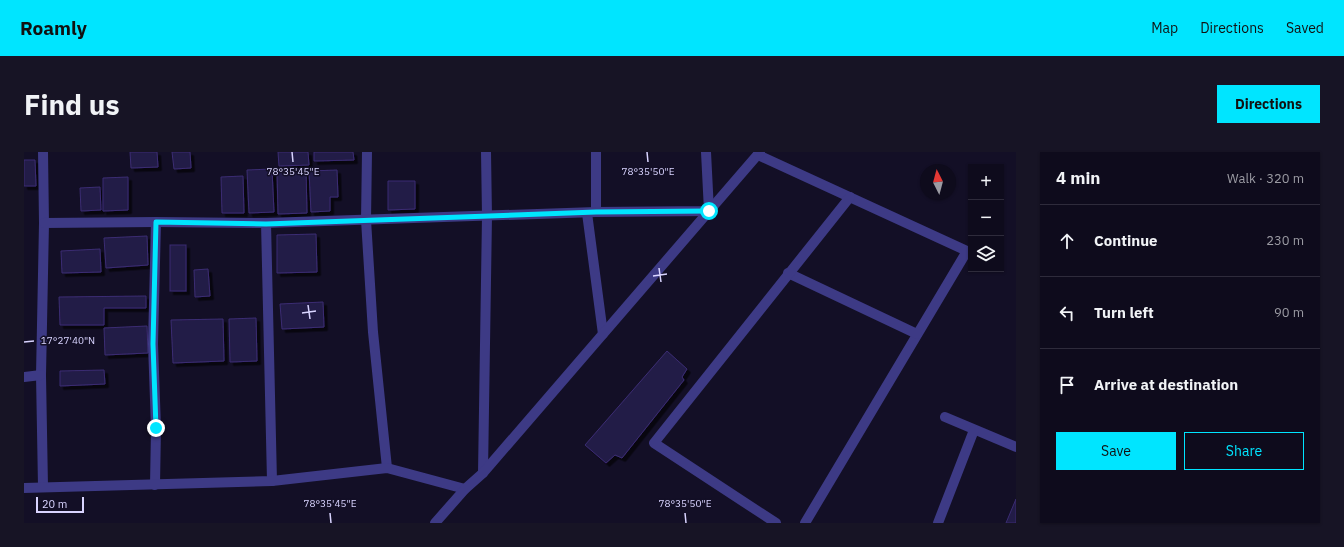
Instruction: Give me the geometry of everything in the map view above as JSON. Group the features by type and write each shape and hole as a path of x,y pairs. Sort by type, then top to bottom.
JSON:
{"street":[{"path":"43,152 44,223 41,374 43,487"},
{"path":"367,152 366,220 373,332 387,468"},
{"path":"482,473 487,216 486,152"},
{"path":"596,152 592,213 603,334"},
{"path":"706,152 709,211"},
{"path":"435,523 465,489 482,473 759,153 967,251 805,523"},
{"path":"776,523 654,443 850,197"},
{"path":"44,223 156,222 266,224 487,216 709,211"},
{"path":"155,485 156,428 153,344 156,222"},
{"path":"266,224 272,481"},
{"path":"788,273 917,334"},
{"path":"24,377 41,374"},
{"path":"945,417 1016,447"},
{"path":"938,523 974,430"},
{"path":"24,488 272,481 387,468 465,489"}],"building":[{"path":"130,152 157,152 158,167 131,168"},
{"path":"172,152 190,152 191,168 174,169"},
{"path":"278,152 308,152 309,165 279,166"},
{"path":"314,152 353,152 354,160 314,161"},
{"path":"24,160 35,160 36,186 24,186"},
{"path":"272,169 274,212 249,213 247,170"},
{"path":"306,169 307,213 278,214 277,170"},
{"path":"337,170 338,197 330,197 330,211 311,212 309,171"},
{"path":"243,176 244,213 222,213 221,177"},
{"path":"128,177 128,210 103,211 103,178"},
{"path":"388,181 415,181 415,209 388,210"},
{"path":"100,187 101,210 81,211 80,188"},
{"path":"316,234 317,272 277,273 277,235"},
{"path":"147,236 148,265 106,268 104,238"},
{"path":"170,245 186,245 186,291 170,291"},
{"path":"100,249 101,272 62,273 61,251"},
{"path":"208,269 210,296 195,297 194,270"},
{"path":"146,296 146,308 104,308 104,325 60,325 59,297"},
{"path":"323,302 324,327 282,329 280,304"},
{"path":"256,318 257,361 230,362 229,319"},
{"path":"223,319 224,361 173,363 171,320"},
{"path":"147,326 148,353 105,355 104,328"},
{"path":"667,351 687,369 682,377 684,380 622,458 615,455 606,463 585,445"},
{"path":"104,370 105,384 60,386 60,371"},
{"path":"1016,499 1016,523 1006,523"}],"route":[{"path":"156,428 153,344 156,222 266,224 596,212 709,211"}]}
